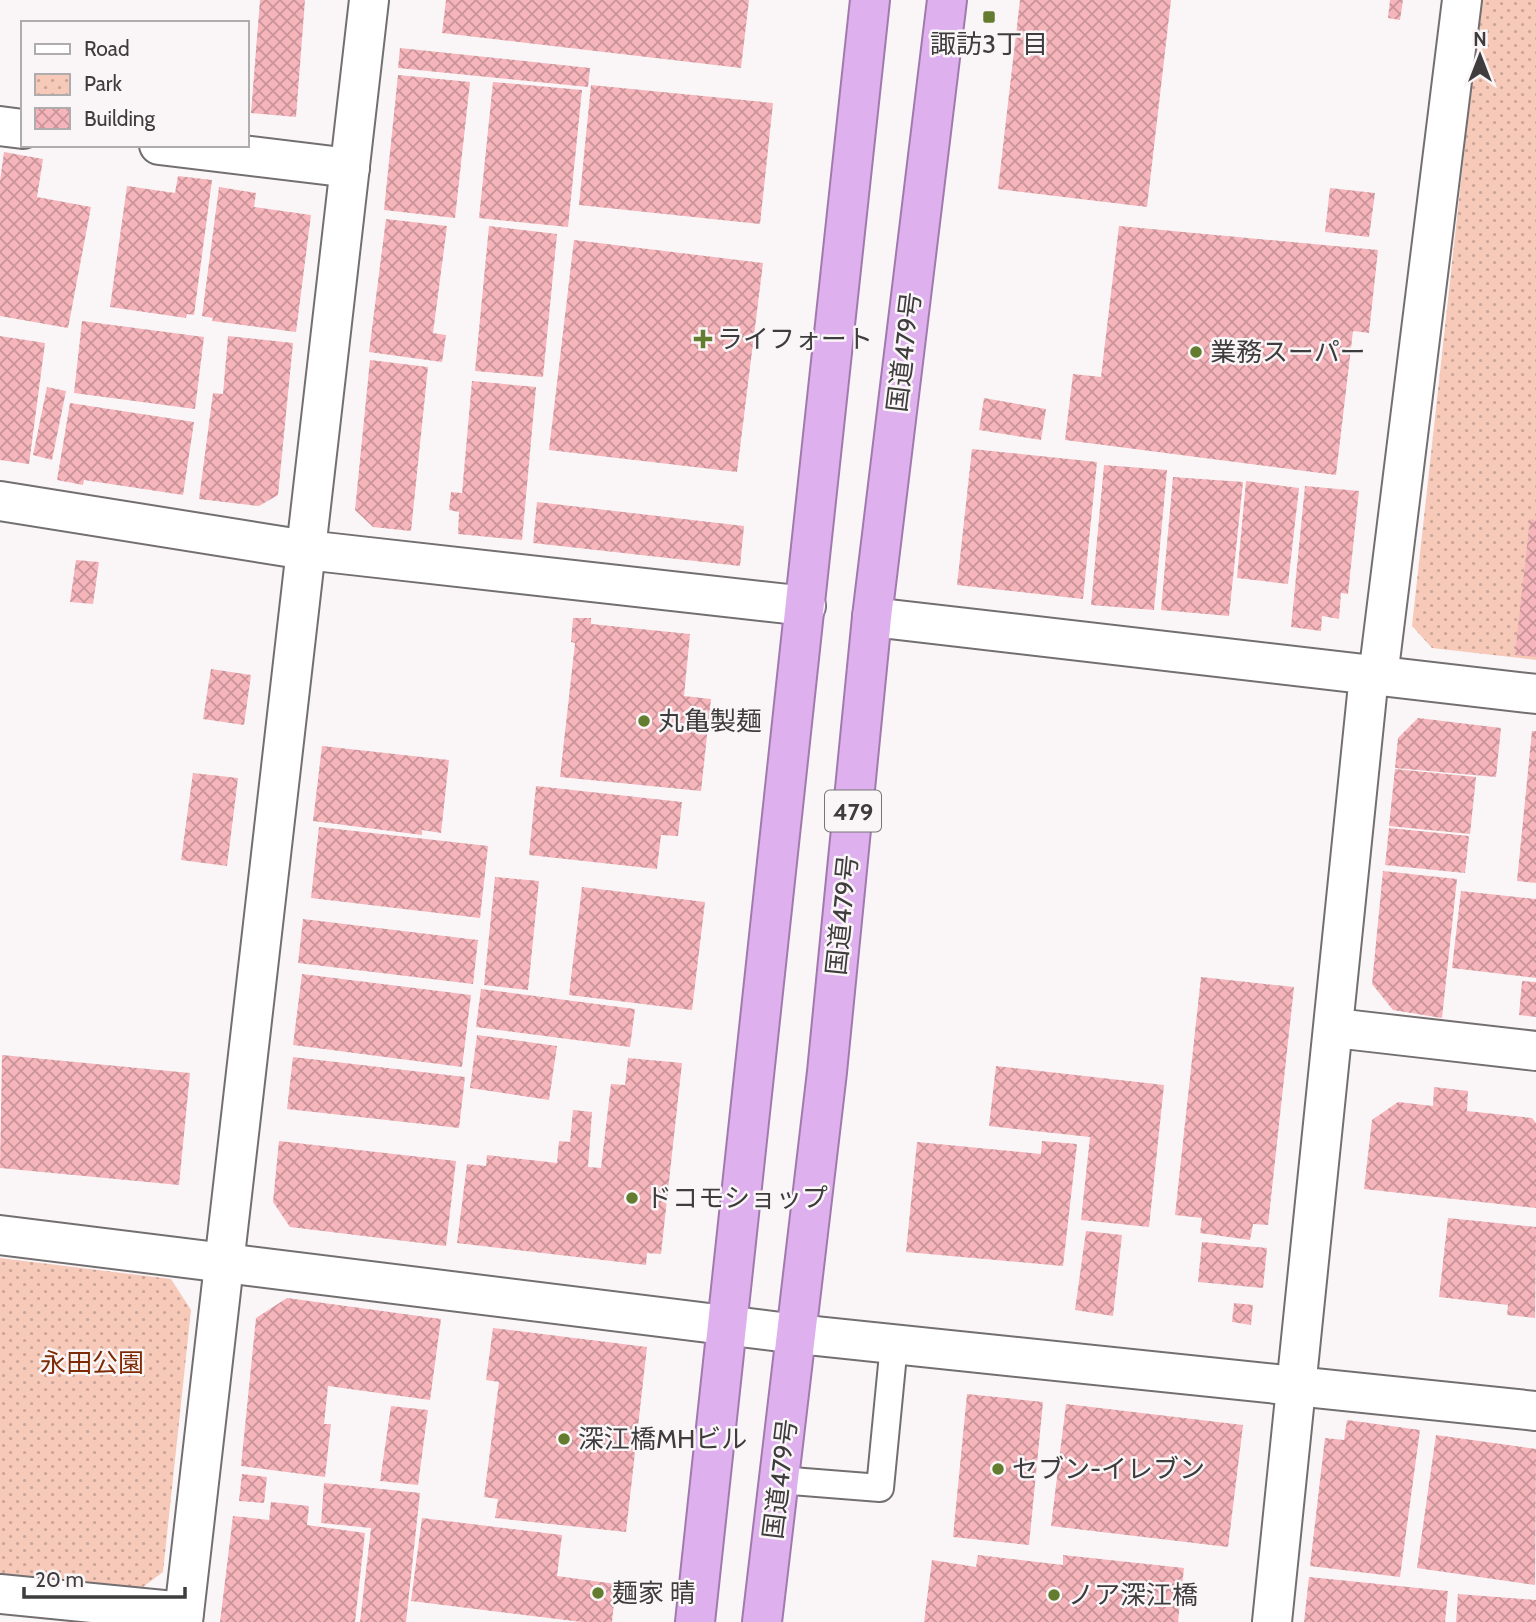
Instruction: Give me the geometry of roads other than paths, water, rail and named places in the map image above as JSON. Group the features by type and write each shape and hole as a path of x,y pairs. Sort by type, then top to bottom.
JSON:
{"highway":[{"path":"695,1622 870,0"},
{"name":"国道479号","path":"762,1622 797,1334 872,617 947,0"}],"street":[{"path":"0,1594 184,1617 369,0"},
{"path":"1272,1622 1294,1387 1373,676 1462,0"},
{"path":"0,126 21,129"},
{"path":"175,147 350,169"},
{"path":"0,501 306,550 806,606"},
{"path":"872,617 1536,694"},
{"path":"1335,1028 1536,1051"},
{"path":"0,1235 797,1334 1536,1411"}],"lane":[{"path":"779,1480 880,1488 894,1344"}],"place":[{"name":"諏訪3丁目","path":"989,17"},
{"name":"ライフォート","path":"703,339"},
{"name":"業務スーパー","path":"1196,352"},
{"name":"丸亀製麺","path":"644,721"},
{"name":"ドコモショップ","path":"632,1198"},
{"name":"深江橋MHビル","path":"564,1439"},
{"name":"セブン-イレブン","path":"998,1469"},
{"name":"麺家 晴","path":"598,1593"},
{"name":"ノア深江橋","path":"1054,1595"}],"park label":[{"name":"永田公園","path":"92,1363"}]}
